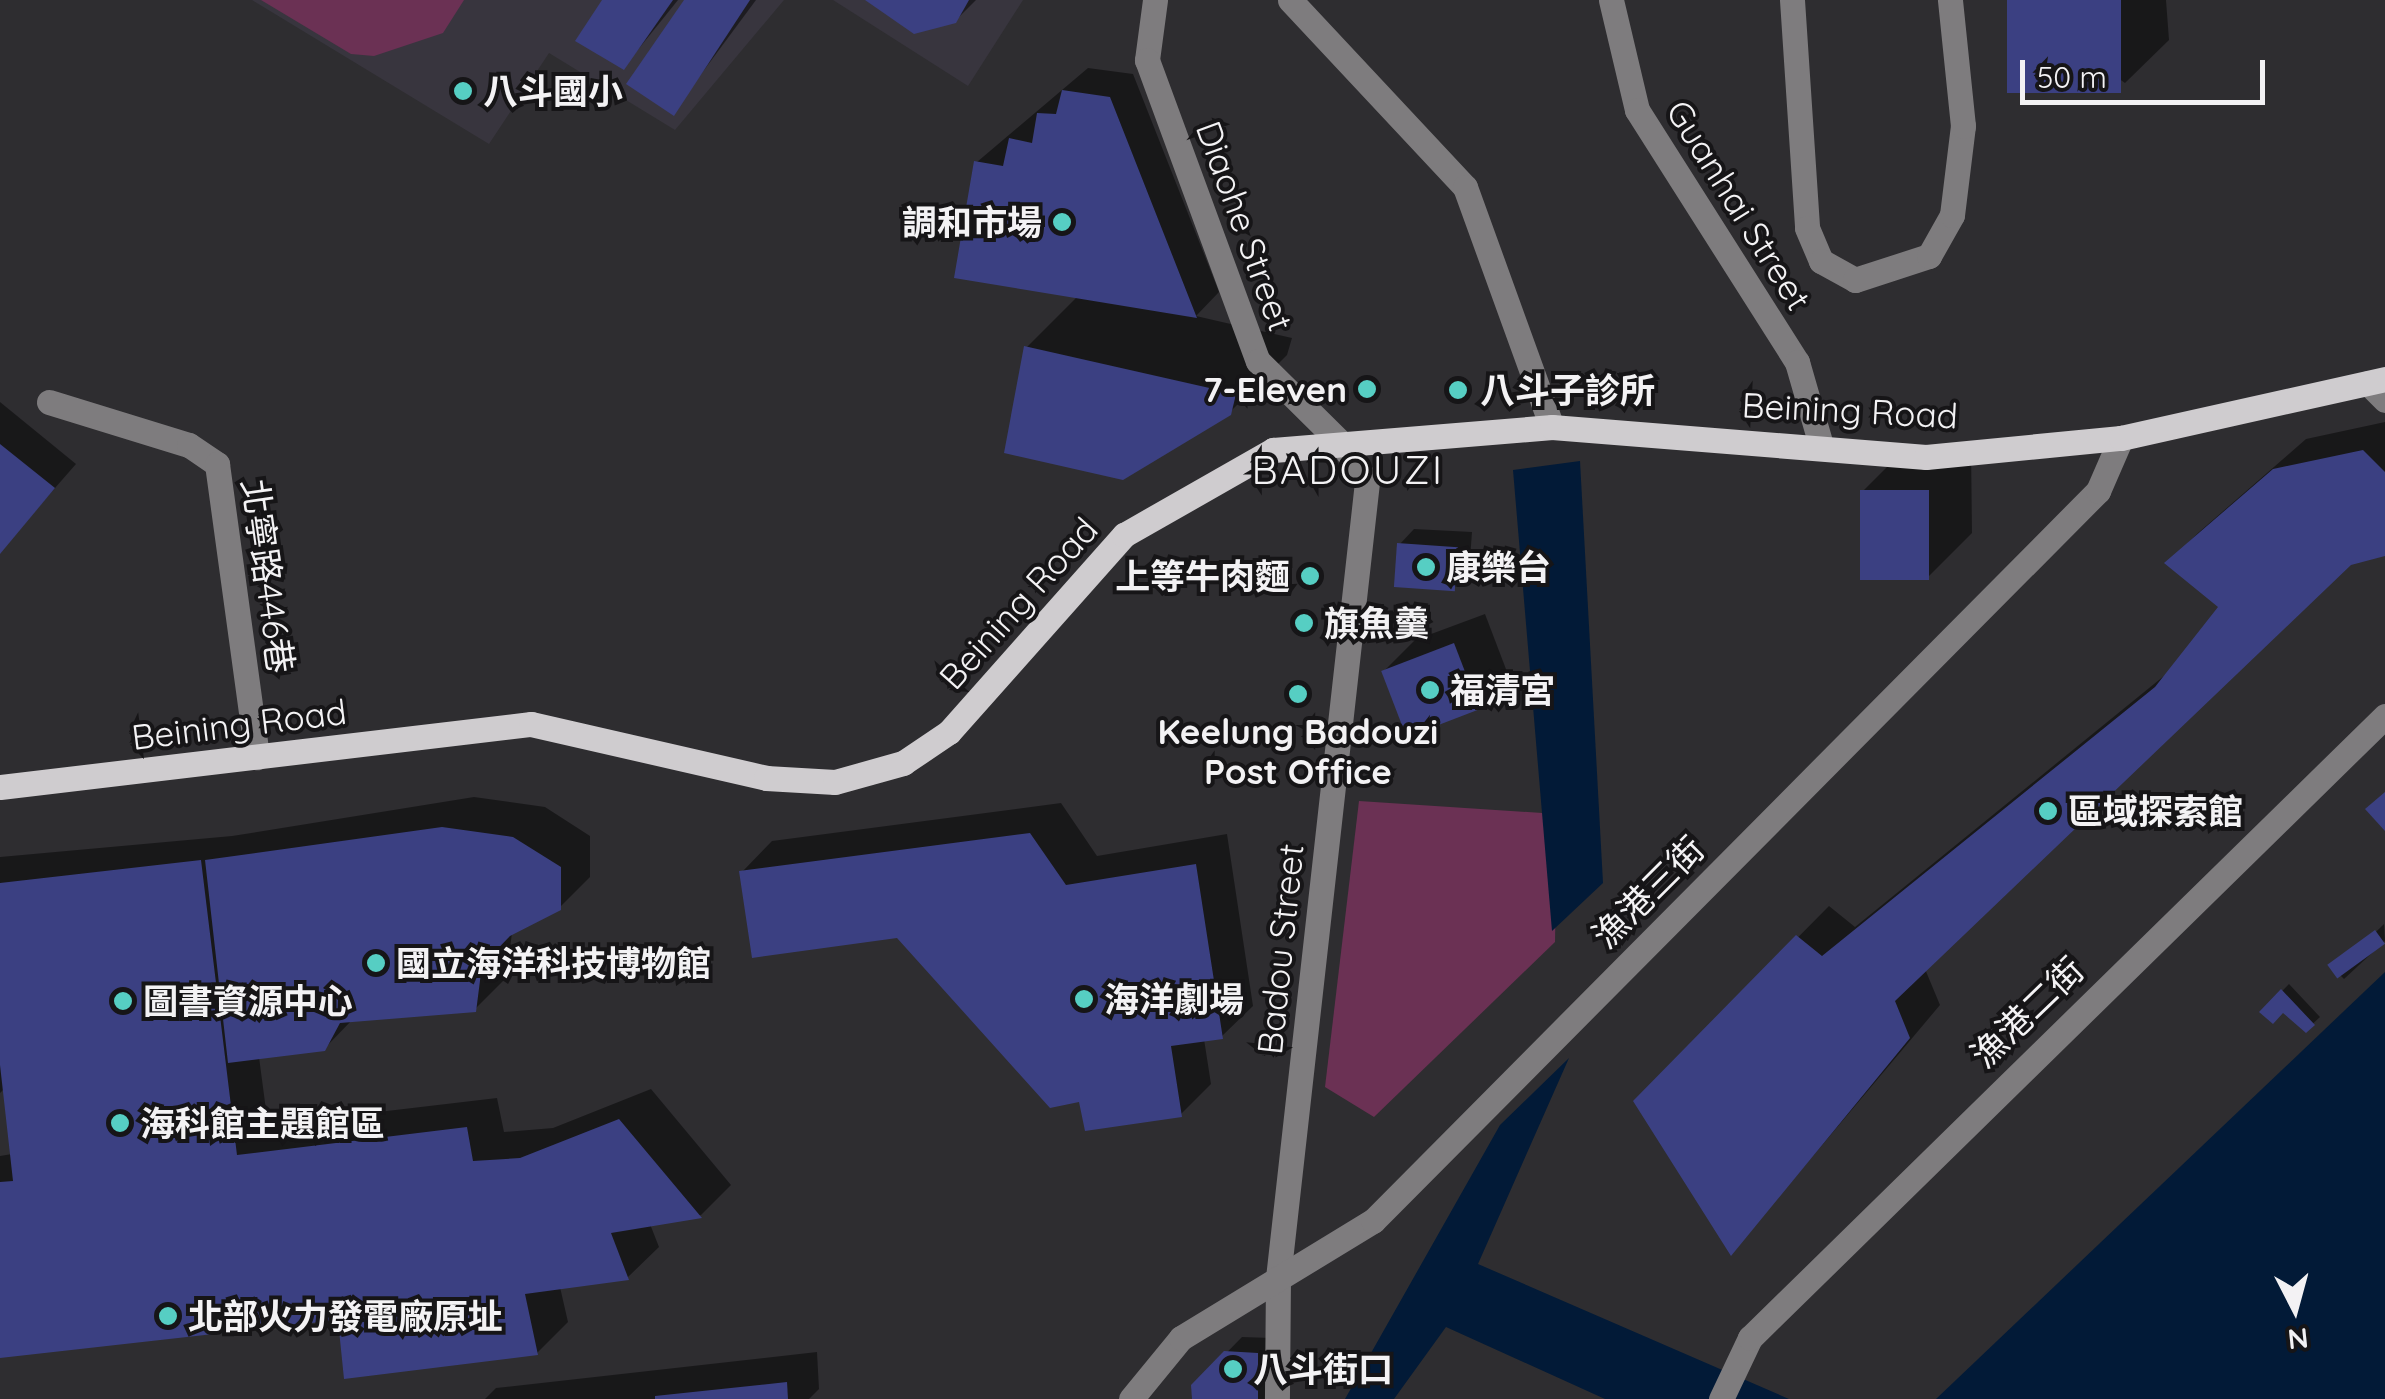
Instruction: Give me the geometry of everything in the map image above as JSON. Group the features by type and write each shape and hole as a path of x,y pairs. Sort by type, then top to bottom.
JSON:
{"main road":[{"name":"Beining Road","path":"0,787 531,724 766,778 863,777 949,732 1124,535 1272,450 1552,427 1821,444 1926,457 2121,438 2381,388"}],"street":[{"name":"Diaohe Street","path":"1155,0 1147,60 1258,362 1342,444"},
{"path":"1290,0 1465,187 1552,427"},
{"name":"Guanhai Street","path":"1610,0 1637,110 1797,362 1821,444"},
{"name":"Guanhai Street","path":"1792,0 1806,228 1821,261 1855,280 1929,256 1952,215 1963,126 1950,0"},
{"name":"北寧路446巷","path":"49,402 189,445 217,464 257,758"},
{"name":"漁港三街","path":"1278,1278 1372,1221 2098,491 2121,438"},
{"name":"Badou Street","path":"1278,1278 1367,482 1342,444"},
{"name":"漁港二街","path":"1721,1399 1750,1338 2385,716"},
{"path":"1130,1399 1181,1338 1278,1278"},
{"path":"1277,1399 1278,1278"}],"shaded area":[{"name":"八斗國小","path":"252,0 784,0 675,130 549,53 489,144"},
{"path":"261,0 464,0 443,33 374,56 351,54"},
{"path":"833,0 1023,0 968,86"},
{"path":"1359,801 1557,814 1555,942 1374,1117 1325,1087"}],"water":[{"path":"1580,461 1603,883 1552,931 1513,470"},
{"path":"2385,972 2385,1399 1936,1399"},
{"path":"1569,1058 1478,1264 1789,1399 1605,1399 1446,1327 1394,1399 1345,1399 1500,1125"}],"building":[{"path":"602,0 673,0 624,70 575,41"},
{"path":"684,0 750,0 674,116 626,84"},
{"path":"865,0 969,0 956,23 914,34"},
{"path":"2007,0 2121,0 2121,93 2007,93"},
{"name":"調和市場","path":"1062,90 1110,97 1197,318 954,278 974,161 1003,166 1009,138 1032,143 1037,113 1056,114"},
{"path":"1024,346 1236,394 1231,415 1123,480 1004,453"},
{"path":"0,444 55,488 0,554"},
{"name":"區域探索館","path":"2363,450 2385,472 2385,556 2351,565 1895,1001 1910,1038 1731,1256 1633,1101 1796,935 1822,956 2155,687 2218,607 2164,563 2273,469"},
{"path":"1860,490 1929,490 1929,580 1860,580"},
{"name":"康樂台","path":"1397,543 1458,547 1455,591 1394,587"},
{"name":"福清宮","path":"1454,643 1479,709 1407,737 1381,671"},
{"path":"2385,792 2385,831 2365,809"},
{"path":"442,827 513,837 561,867 561,910 510,936 482,965 476,1012 340,1023 325,1051 228,1063 205,860"},
{"name":"海洋劇場","path":"1030,833 1066,885 1196,864 1223,1039 1171,1046 1182,1117 1085,1131 1079,1102 1050,1108 897,938 752,958 739,871"},
{"name":"海科館主題館區","path":"201,860 237,1155 467,1127 473,1161 520,1158 619,1119 702,1218 611,1233 629,1280 525,1294 538,1355 344,1379 338,1320 0,1358 0,1182 13,1181 0,1065 0,883"},
{"path":"2375,930 2385,944 2337,978 2327,965"},
{"path":"2281,989 2315,1025 2306,1033 2283,1013 2273,1024 2259,1012"},
{"name":"八斗街口","path":"1224,1351 1258,1353 1258,1399 1192,1399 1191,1385"},
{"path":"787,1382 788,1399 655,1399 655,1396"}],"place":[{"name":"八斗國小","path":"463,91"},
{"name":"調和市場","path":"1062,222"},
{"name":"7-Eleven","path":"1367,389"},
{"name":"八斗子診所","path":"1458,390"},
{"name":"康樂台","path":"1426,567"},
{"name":"上等牛肉麵","path":"1310,576"},
{"name":"旗魚羹","path":"1304,623"},
{"name":"福清宮","path":"1430,690"},
{"name":"Keelung Badouzi Post Office","path":"1298,694"},
{"name":"區域探索館","path":"2048,811"},
{"name":"國立海洋科技博物館","path":"376,963"},
{"name":"海洋劇場","path":"1084,999"},
{"name":"圖書資源中心","path":"123,1001"},
{"name":"海科館主題館區","path":"120,1123"},
{"name":"北部火力發電廠原址","path":"168,1316"},
{"name":"八斗街口","path":"1233,1369"}],"district":[{"name":"BADOUZI","path":"1348,469"}]}
